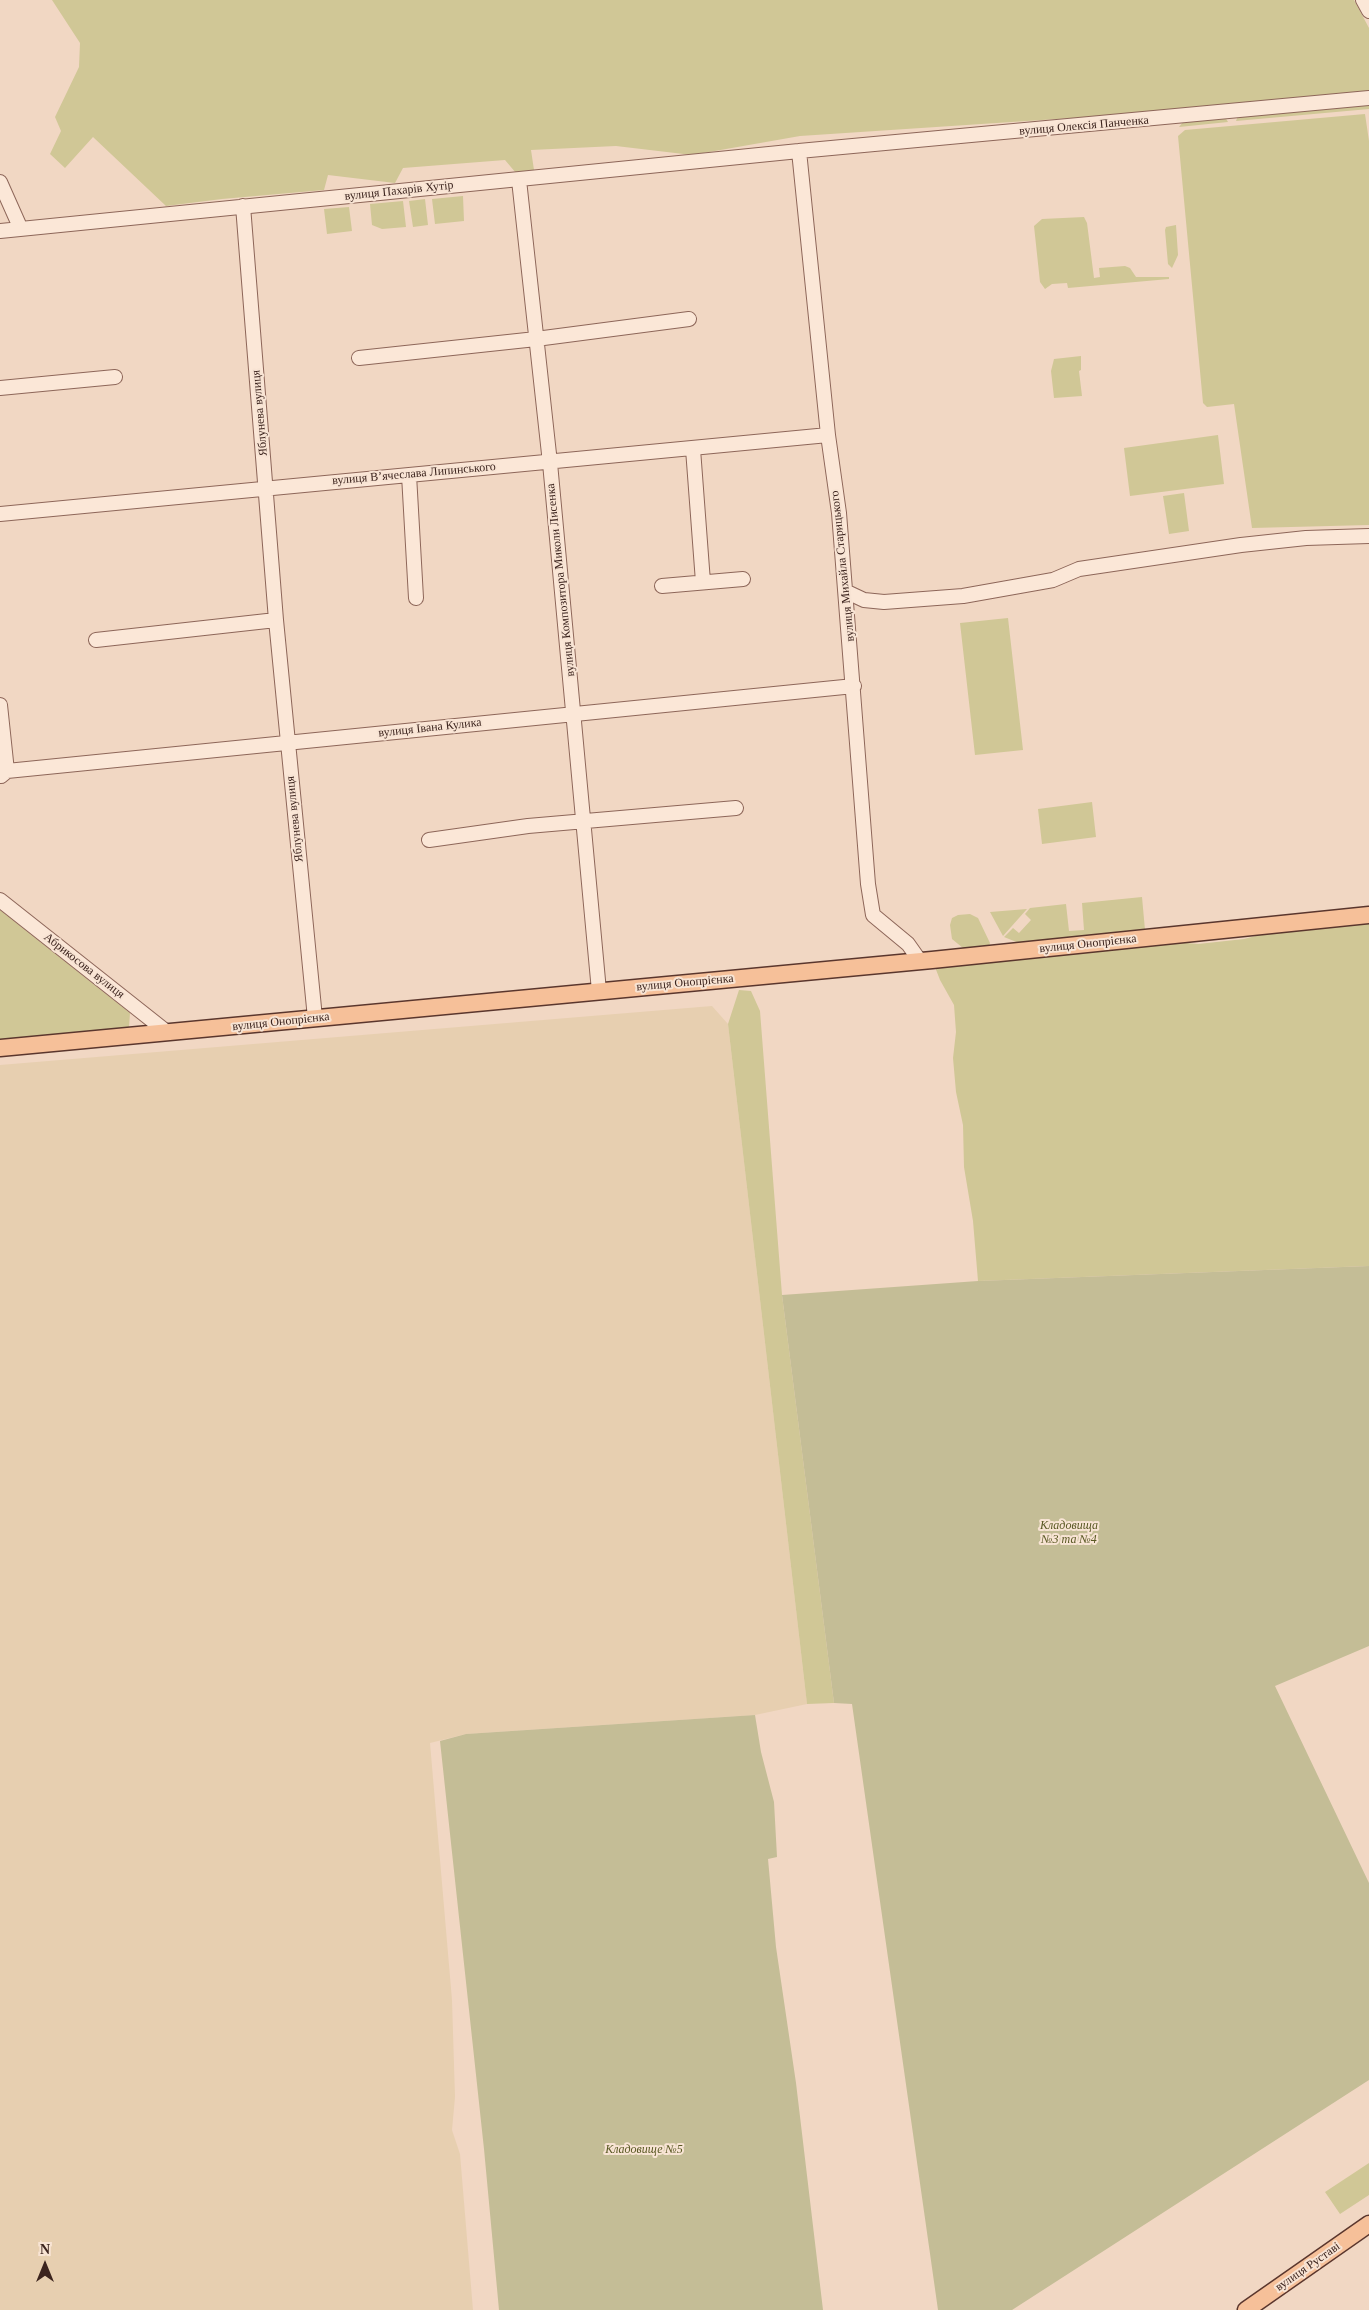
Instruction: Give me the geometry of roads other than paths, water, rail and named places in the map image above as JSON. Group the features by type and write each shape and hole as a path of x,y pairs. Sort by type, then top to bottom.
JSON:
{"main road":[{"name":"вулиця Онопрієнка","path":"0,1048 920,961 1369,915"},
{"name":"вулиця Руставі","path":"1246,2310 1369,2224"}],"street":[{"path":"1363,0 1369,11"},
{"name":"вулиця Олексія Панченка","path":"798,151 1369,98"},
{"name":"вулиця Пахарів Хутір","path":"0,231 20,227 519,180 798,151"},
{"name":"вулиця Михайла Старицького","path":"798,151 828,435 839,513 847,592 868,884 873,915 908,944 920,961"},
{"name":"вулиця Композитора Миколи Лисенка","path":"519,180 550,463 599,991"},
{"path":"0,182 20,227"},
{"name":"Яблунева вулиця","path":"243,206 286,742 314,1018"},
{"path":"359,358 536,340 688,319"},
{"path":"0,388 115,377"},
{"name":"вулиця Вʼячеслава Липинського","path":"0,514 266,487 550,463 828,435"},
{"path":"693,449 703,582"},
{"path":"409,475 416,598"},
{"path":"847,592 855,597 884,602 962,596 1053,580 1079,569 1241,544 1306,538 1369,536"},
{"path":"662,586 743,578"},
{"path":"96,640 276,620"},
{"name":"вулиця Івана Кулика","path":"4,774 286,742 854,686"},
{"path":"0,705 4,774"},
{"path":"429,840 518,827 736,808"},
{"name":"Абрикосова вулиця","path":"0,900 168,1033"}],"park label":[{"name":"Кладовища №3 та №4","path":"1069,1533"},
{"name":"Кладовище №5","path":"644,2150"}]}
